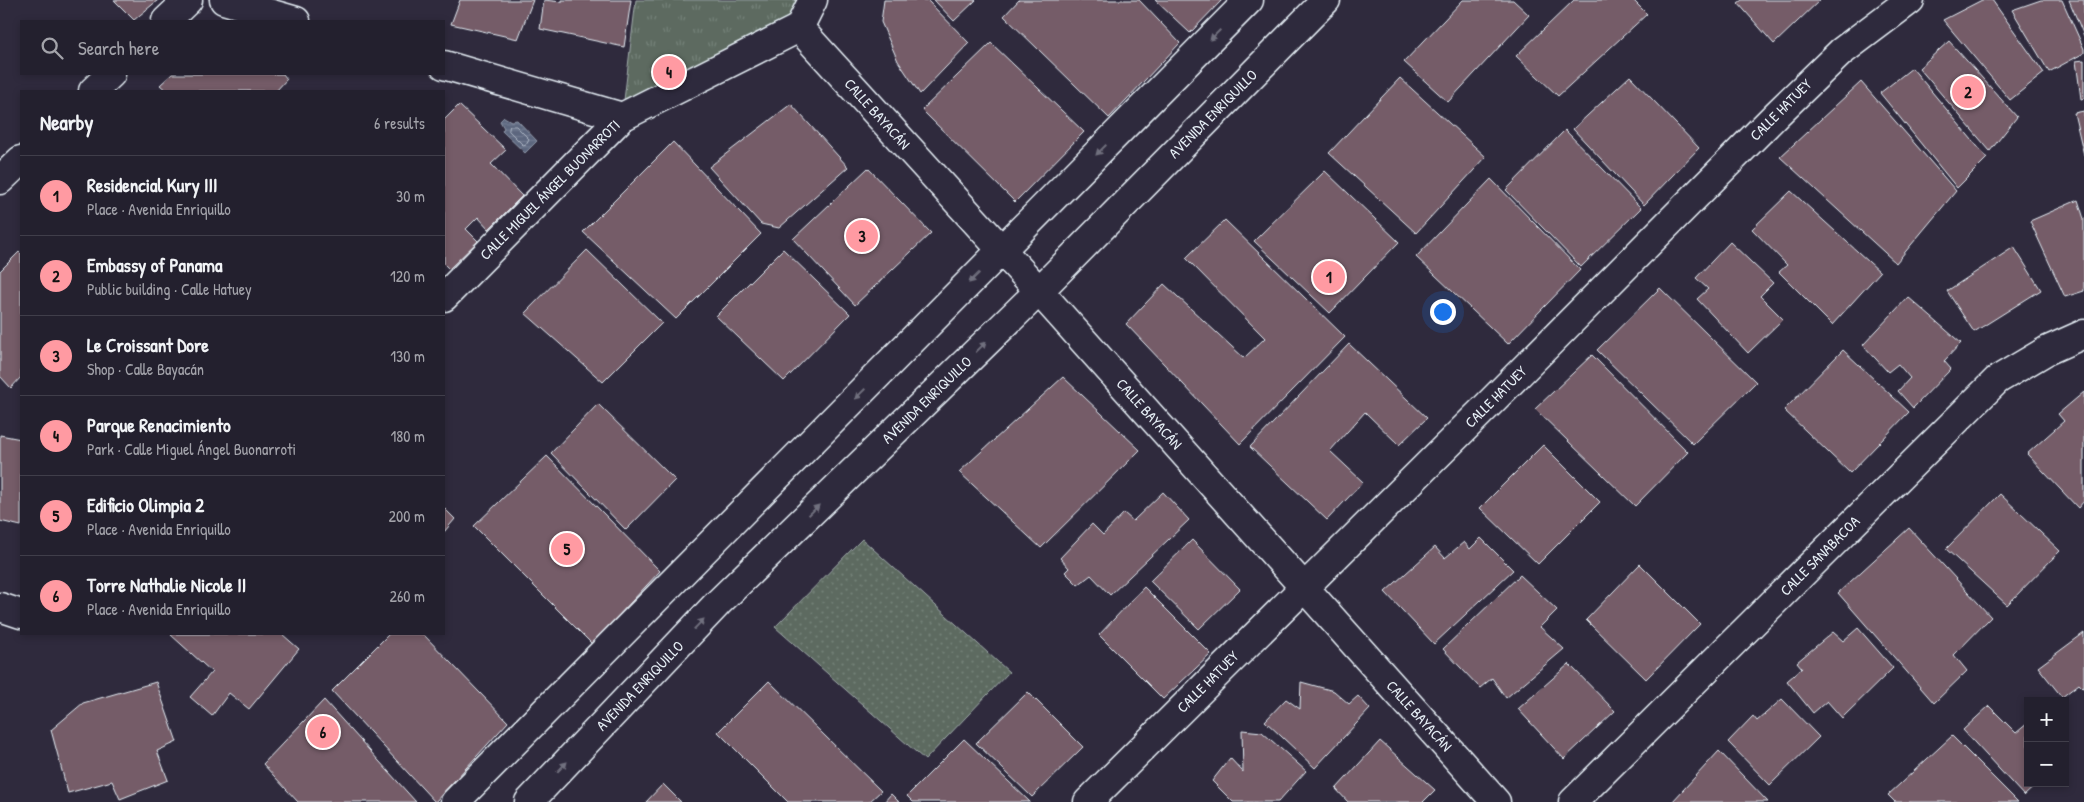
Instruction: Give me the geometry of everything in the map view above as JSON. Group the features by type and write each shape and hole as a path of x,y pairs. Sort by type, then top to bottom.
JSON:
{"street":[{"path":"167,20 188,0"},
{"path":"224,0 293,20"},
{"path":"799,28 813,0"},
{"path":"456,802 1249,0"},
{"name":"AVENIDA ENRIQUILLO","path":"529,802 718,604 1039,291 1326,0"},
{"name":"CALLE HATUEY","path":"1088,802 1813,79 1841,52 1910,0"},
{"name":"CALLE MIGUEL ÁNGEL BUONARROTI","path":"445,296 622,117 799,28"},
{"name":"CALLE BAYACÁN","path":"799,28 1039,291 1496,802"},
{"path":"445,65 622,117"},
{"path":"94,90 110,75"},
{"path":"0,180 20,161"},
{"name":"CALLE SANABACOA","path":"1573,802 1997,380 2046,351 2084,334"},
{"path":"0,607 20,614"}],"green space":[{"path":"636,0 811,0 799,28 622,117"},
{"path":"862,539 1009,672 925,760 775,627"}],"water":[{"path":"504,117 511,121 517,120 537,141 525,153 502,131 504,128 500,121"}],"building":[{"path":"114,0 158,0 134,20"},
{"path":"460,0 533,0 518,39 451,24"},
{"path":"544,0 562,2 562,0 631,0 624,47 540,29"},
{"path":"884,0 927,0 969,43 920,94 898,61 881,22"},
{"path":"934,0 976,0 954,21"},
{"path":"1019,0 1139,0 1180,43 1109,118 1004,16"},
{"path":"1155,0 1222,0 1190,33"},
{"path":"1463,0 1513,0 1529,15 1448,102 1404,62"},
{"path":"1574,0 1633,0 1647,14 1558,96 1516,56"},
{"path":"1742,0 1820,0 1774,44 1738,3"},
{"path":"1982,0 1992,0 2044,73 2010,100 1943,20"},
{"path":"2041,0 2062,0 2084,49 2084,53 2049,72 2012,10"},
{"path":"2069,0 2084,0 2084,36"},
{"path":"1949,41 2017,117 1990,151 1919,68"},
{"path":"991,43 1084,132 1015,202 922,110"},
{"path":"2084,60 2084,98 2081,99 2076,61"},
{"path":"1912,68 1987,158 1957,188 1880,93"},
{"path":"171,75 284,75 287,79 277,90 166,90 160,85"},
{"path":"1630,76 1699,148 1644,205 1573,129"},
{"path":"1400,78 1486,157 1416,233 1329,153"},
{"path":"1861,82 1956,191 1896,263 1780,157"},
{"path":"791,104 848,167 779,228 761,224 709,167"},
{"path":"459,105 506,150 491,164 522,196 489,229 478,217 466,229 478,241 449,269 445,265 445,119"},
{"path":"2084,111 2084,155 2074,113"},
{"path":"1565,130 1641,208 1581,267 1506,190"},
{"path":"673,142 761,234 676,319 583,232"},
{"path":"868,168 931,233 855,305 793,239"},
{"path":"1325,171 1399,242 1330,313 1254,241"},
{"path":"1491,179 1580,270 1508,344 1416,257"},
{"path":"1791,191 1880,272 1832,325 1779,272 1787,265 1752,229"},
{"path":"2078,200 2084,219 2084,291 2065,297 2030,221"},
{"path":"1225,220 1345,337 1240,444 1126,324 1164,284 1244,358 1265,338 1186,258"},
{"path":"1730,242 1773,283 1760,296 1783,319 1748,353 1697,299 1708,289 1696,278"},
{"path":"2014,247 2041,290 1974,332 1947,291"},
{"path":"783,249 850,314 784,381 716,316"},
{"path":"587,250 662,323 603,382 525,313"},
{"path":"20,253 20,378 11,388 0,376 0,271"},
{"path":"1660,288 1756,382 1693,444 1597,350"},
{"path":"1908,297 1961,343 1944,361 1951,369 1913,408 1898,391 1910,378 1898,364 1888,372 1863,345"},
{"path":"1349,344 1427,418 1399,445 1365,412 1330,451 1363,482 1327,520 1250,447"},
{"path":"1843,350 1909,412 1850,473 1784,410"},
{"path":"1592,355 1688,452 1635,506 1535,409"},
{"path":"1063,377 1140,450 1041,548 959,472"},
{"path":"2084,392 2084,501 2078,508 2027,454 2064,421 2058,414"},
{"path":"598,404 675,480 626,530 551,453"},
{"path":"0,435 20,439 20,526 0,521"},
{"path":"1543,445 1600,502 1538,564 1480,508"},
{"path":"547,456 660,571 592,644 474,526"},
{"path":"1163,492 1189,520 1110,595 1091,575 1078,585 1065,572 1069,568 1060,558 1092,524 1103,535 1124,513 1133,521"},
{"path":"2000,494 2060,551 2007,605 1946,549"},
{"path":"445,509 455,519 445,531"},
{"path":"1909,528 1991,617 1954,655 1967,671 1934,703 1838,593"},
{"path":"1481,538 1513,570 1434,644 1385,592 1435,547 1445,558 1464,542 1470,549"},
{"path":"1192,540 1240,589 1199,629 1150,581"},
{"path":"1640,564 1700,624 1646,679 1586,620"},
{"path":"1520,575 1557,610 1540,627 1564,649 1506,698 1492,678 1480,688 1443,649"},
{"path":"1144,587 1211,654 1163,699 1099,635"},
{"path":"1858,628 1893,668 1842,718 1827,701 1813,713 1787,681 1802,668 1797,662 1833,632 1843,641"},
{"path":"2084,633 2084,689 2079,684 2062,697 2038,667"},
{"path":"171,635 283,635 299,649 249,709 229,693 212,716 190,697 212,672"},
{"path":"388,635 424,635 508,722 435,802 332,691"},
{"path":"1569,664 1615,711 1564,759 1518,709"},
{"path":"769,681 881,791 869,802 788,802 718,732"},
{"path":"156,682 177,742 157,751 168,780 120,799 112,781 68,793 51,730 83,703"},
{"path":"1301,682 1334,691 1349,704 1358,696 1370,709 1315,768 1265,721 1286,699 1300,709"},
{"path":"1028,692 1083,747 1032,797 976,743"},
{"path":"1782,699 1819,737 1770,785 1728,742 1753,716 1757,721"},
{"path":"324,700 416,802 298,802 263,764"},
{"path":"1989,706 2016,733 2024,726 2024,787 2034,787 2024,796 1963,730"},
{"path":"1242,730 1262,732 1306,771 1278,802 1233,802 1212,781 1230,758 1243,772"},
{"path":"1952,736 2018,802 1895,802 1888,795"},
{"path":"964,739 1030,802 913,802 907,796"},
{"path":"1380,741 1435,790 1423,802 1348,802 1336,789"},
{"path":"1719,751 1768,802 1672,802"},
{"path":"663,784 681,802 646,802"},
{"path":"891,794 899,802 884,802"}],"place":[{"name":"Parque Renacimiento","path":"669,72"},
{"name":"Embassy of Panama","path":"1968,92"},
{"name":"Le Croissant Dore","path":"862,236"},
{"name":"Residencial Kury III","path":"1329,277"},
{"name":"Edificio Olimpia 2","path":"567,549"},
{"name":"Torre Nathalie Nicole II","path":"323,732"}]}
